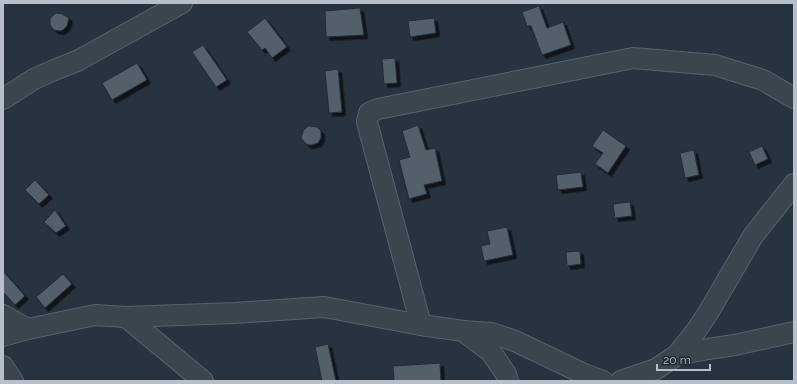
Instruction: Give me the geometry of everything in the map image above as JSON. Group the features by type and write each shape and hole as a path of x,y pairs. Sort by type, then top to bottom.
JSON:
{"street":[{"path":"3,99 34,79 79,60 182,3"},
{"path":"421,325 367,122 369,114 378,109 633,58 715,64 764,80 794,98"},
{"path":"621,381 656,369 677,355 708,313 753,236 794,184"},
{"path":"3,336 28,328 95,315 126,316 235,313 324,308 421,325 491,333 515,341 584,374 604,381"},
{"path":"3,315 28,328"},
{"path":"126,316 203,381"},
{"path":"463,331 491,352 506,374 508,381"},
{"path":"677,355 735,345 794,332"},
{"path":"3,366 13,381"}],"building":[{"path":"539,6 547,28 563,22 571,45 542,55 531,26 527,26 522,12"},
{"path":"360,8 364,35 326,37 325,11"},
{"path":"56,13 62,14 69,18 67,26 60,31 54,30 50,25 51,17"},
{"path":"265,18 287,47 272,58 265,48 262,50 247,32"},
{"path":"434,18 436,33 410,37 408,21"},
{"path":"203,45 227,80 216,87 192,52"},
{"path":"395,58 397,83 384,84 382,59"},
{"path":"137,63 147,80 112,100 102,83"},
{"path":"338,69 342,112 329,113 325,71"},
{"path":"418,125 426,150 435,148 442,181 424,185 427,194 409,199 399,160 410,157 402,131"},
{"path":"308,126 317,127 321,131 321,138 318,143 308,145 301,138 303,131"},
{"path":"603,130 626,146 608,173 595,164 603,153 592,146"},
{"path":"762,146 768,159 755,165 749,152"},
{"path":"694,150 699,175 685,178 680,153"},
{"path":"581,172 583,187 558,190 556,175"},
{"path":"35,180 49,195 39,204 25,190"},
{"path":"630,202 632,216 615,218 613,204"},
{"path":"55,210 66,226 56,233 44,222"},
{"path":"507,227 513,255 484,261 481,246 490,244 487,231"},
{"path":"580,251 581,264 567,266 566,252"},
{"path":"3,271 25,296 15,305 3,292"},
{"path":"63,274 72,284 45,308 36,297"},
{"path":"328,344 336,381 322,381 315,347"},
{"path":"440,363 441,381 394,381 393,366"}]}
